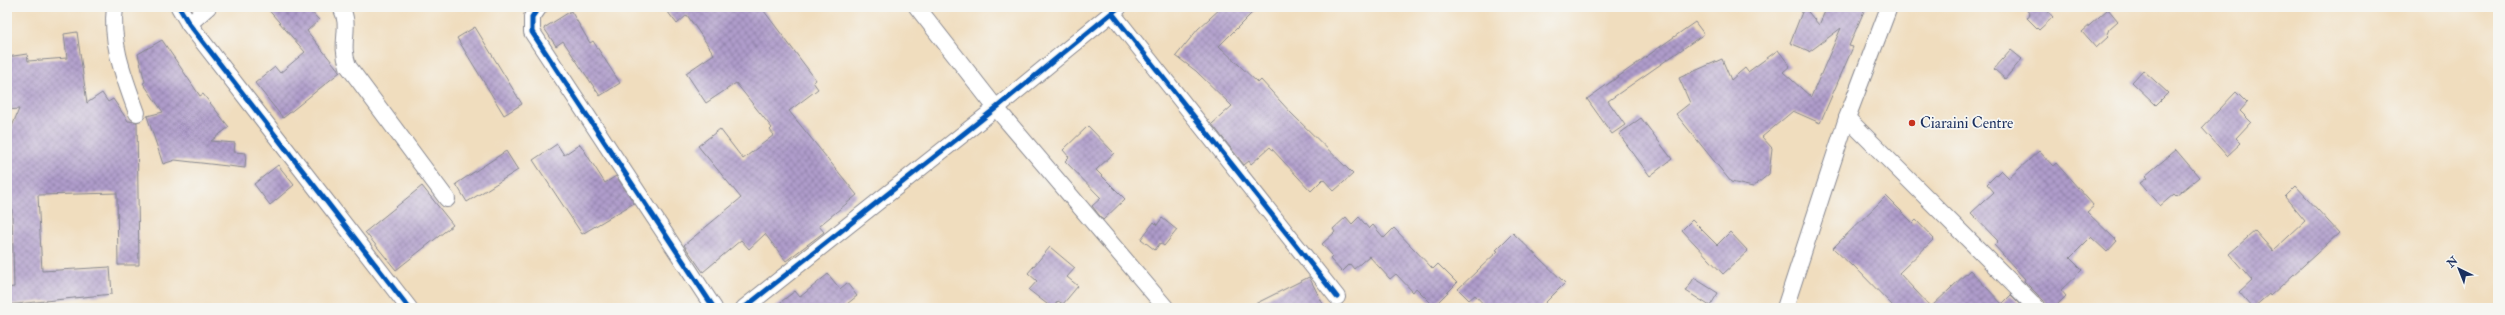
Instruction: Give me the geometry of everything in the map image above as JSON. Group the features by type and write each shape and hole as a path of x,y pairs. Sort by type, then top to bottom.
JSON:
{"street":[{"path":"115,7 113,26 122,69 137,113"},
{"path":"179,7 189,24 409,308"},
{"path":"189,24 208,7"},
{"path":"341,7 346,17 343,52 348,66 447,199"},
{"path":"539,7 532,17 532,32 714,308"},
{"path":"918,7 996,108 1166,308"},
{"path":"1785,308 1847,118 1889,7"},
{"path":"744,308 996,108 1115,10 1337,297"},
{"path":"1847,118 2037,308"}],"building":[{"path":"266,7 307,7 319,20 307,31 340,72 283,118 255,83 275,67 280,73 305,52"},
{"path":"664,7 761,7 816,80 813,82 818,89 789,111 857,195 819,226 824,232 786,261 765,234 749,249 741,240 703,272 684,245 741,198 698,146 720,129 743,159 774,135 770,130 772,128 736,83 706,103 686,73 714,54 687,15 677,24"},
{"path":"1222,7 1258,7 1219,46 1258,83 1261,80 1291,113 1353,174 1334,191 1323,179 1311,191 1270,147 1251,164 1249,161 1244,165 1212,124 1232,106 1196,71 1176,56 1198,29"},
{"path":"1804,7 1819,25 1827,7 1868,7 1864,11 1849,46 1853,47 1820,123 1793,111 1762,137 1772,148 1769,174 1753,187 1731,182 1676,114 1690,103 1679,78 1722,59 1731,80 1745,68 1748,72 1778,50 1790,66 1783,72 1811,97 1841,28 1809,52 1790,43"},
{"path":"2024,7 2044,7 2053,17 2039,30 2027,18 2030,14"},
{"path":"2108,9 2118,21 2109,29 2107,34 2109,36 2096,48 2082,32"},
{"path":"571,11 590,43 593,41 620,83 600,96 563,41 556,46 544,28"},
{"path":"1695,22 1704,34 1608,101 1625,125 1612,134 1587,99"},
{"path":"475,27 522,104 504,115 457,38"},
{"path":"77,32 87,103 102,93 108,102 113,99 128,121 137,122 139,265 118,265 117,193 38,195 42,271 110,267 112,294 7,305 7,288 14,287 11,181 7,181 7,139 19,109 7,110 7,57 27,54 28,61 67,58 64,34"},
{"path":"162,40 200,96 203,94 229,127 211,141 235,143 234,152 246,153 245,168 175,160 163,164 147,116 163,112 143,83 145,82 138,54"},
{"path":"2011,50 2022,59 2005,79 1994,69"},
{"path":"2143,70 2168,93 2156,105 2132,82"},
{"path":"2236,92 2247,103 2240,111 2251,122 2236,138 2241,143 2227,156 2202,128"},
{"path":"1641,118 1672,159 1650,176 1619,134"},
{"path":"1088,126 1114,153 1096,170 1125,199 1103,220 1092,206 1101,198 1065,161 1069,157 1063,150"},
{"path":"557,144 564,155 580,144 605,183 616,176 634,203 582,234 533,160"},
{"path":"2176,150 2199,177 2176,196 2174,194 2160,206 2140,183 2147,178 2145,176"},
{"path":"506,151 518,170 467,202 456,184"},
{"path":"2039,151 2053,166 2056,163 2094,206 2087,212 2117,241 2107,252 2091,237 2070,258 2082,270 2061,290 2066,296 2054,308 2046,308 2044,301 2024,281 2025,279 1994,245 1998,241 1971,213 1994,192 1987,184 2001,170 2009,178"},
{"path":"278,165 294,185 270,205 254,184"},
{"path":"422,186 453,225 396,270 365,232"},
{"path":"2296,186 2339,233 2270,296 2269,294 2253,308 2239,292 2252,280 2229,254 2255,231 2273,251 2305,221 2285,197"},
{"path":"1886,196 1913,223 1916,220 1934,239 1899,273 1931,307 1970,270 2002,304 2011,295 2024,308 1895,308 1853,265 1852,266 1833,248"},
{"path":"1346,217 1352,224 1359,217 1369,229 1373,225 1384,238 1394,228 1433,269 1438,264 1457,283 1434,306 1416,288 1413,292 1396,274 1390,279 1369,256 1354,269 1350,264 1342,272 1330,259 1333,256 1322,244 1335,232 1333,229"},
{"path":"1162,218 1177,230 1164,246 1160,243 1155,250 1141,239 1154,222 1157,225"},
{"path":"1692,220 1717,245 1730,232 1748,251 1723,274 1682,230"},
{"path":"1513,233 1565,283 1540,308 1487,308 1475,295 1469,300 1458,289 1498,251 1496,250"},
{"path":"1050,247 1075,268 1067,277 1078,286 1063,304 1058,301 1052,308 1029,290 1037,281 1028,273"},
{"path":"828,274 840,289 847,283 857,296 842,308 773,308 795,291 800,297"},
{"path":"1309,277 1325,308 1247,308"},
{"path":"1694,278 1718,293 1710,306 1686,291"}],"cycle path":[{"path":"179,7 189,24 409,308"},
{"path":"539,7 532,17 532,32 714,308"},
{"path":"744,308 996,108 1119,7"},
{"path":"1112,13 1337,297"}],"place":[{"name":"Ciaraini Centre","path":"1912,123"}]}
